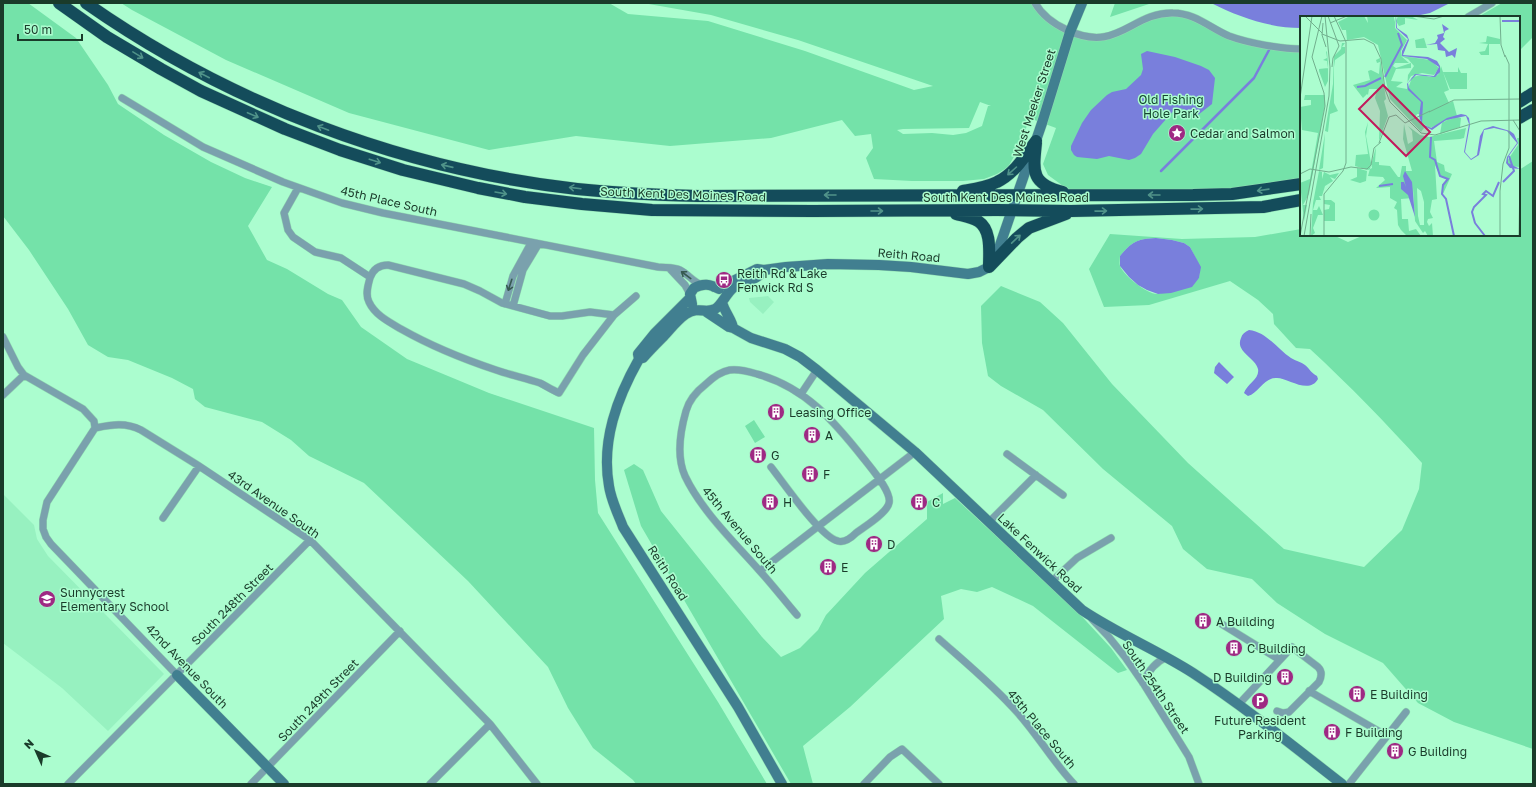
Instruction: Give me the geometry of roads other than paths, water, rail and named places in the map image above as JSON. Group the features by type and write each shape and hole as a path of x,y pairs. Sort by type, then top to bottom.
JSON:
{"highway":[{"name":"South Kent Des Moines Road","path":"59,3 107,37 161,69 244,112 340,150 403,170 494,191 551,201 652,210 813,212 1012,210 1071,212 1263,207 1300,200"},
{"name":"South Kent Des Moines Road","path":"86,3 164,53 251,98 302,119 410,156 469,171 575,188 639,194 698,196 1032,196 1074,194 1232,194 1300,184"},
{"path":"1520,101 1533,93"},
{"path":"1520,117 1533,110"},
{"path":"944,196 996,182 1015,169 1036,141"},
{"path":"1036,141 1034,172 1038,178 1049,188 1074,194"},
{"path":"945,211 974,219 980,222 984,227 989,241 989,267"},
{"path":"989,267 1017,238 1029,228 1071,212"}],"main road":[{"name":"West Meeker Street","path":"1012,210 1036,141 1070,32 1082,3"},
{"path":"989,267 1000,245 1012,210"},
{"name":"Reith Road","path":"782,784 738,708 623,527 615,508 609,487 606,462 609,437 618,403 639,359 638,354 646,342 690,296 694,288 702,285 711,285 714,287 725,285 757,269 764,270 828,264 912,267 968,274 979,272 989,267"},
{"name":"Reith Road","path":"639,359 643,358 687,313 715,309 720,306 722,300 734,288 761,276 764,270"},
{"path":"714,287 719,290 726,314 733,324 733,328"},
{"path":"690,296 691,303 701,310"},
{"name":"Lake Fenwick Road","path":"701,310 751,338 785,349 800,357 914,452 1082,610 1115,630 1167,657 1238,704 1342,784"},
{"name":"42nd Avenue South","path":"177,675 284,784"}],"street":[{"path":"1035,3 1040,12 1059,27 1070,32 1095,38 1104,38 1126,30 1163,13 1182,13 1201,20 1215,29 1240,39 1257,43 1300,48"},
{"path":"1470,16 1492,3"},
{"name":"45th Place South","path":"122,98 203,148 252,170 342,203 369,210 534,244 679,270 702,285"},
{"path":"298,188 284,213 288,230 293,237 315,252 341,258 370,277"},
{"path":"505,304 513,276 534,244"},
{"path":"513,306 518,283 534,244"},
{"path":"614,315 590,312 550,316 505,304 464,284 395,266 385,265 374,270 370,277 367,293 368,301 376,312 386,320 430,344 513,376 540,383 559,393 583,355 614,315 636,296"},
{"path":"670,269 685,285 690,296"},
{"path":"3,337 18,367 24,375 83,409 94,421 95,428"},
{"name":"45th Avenue South","path":"796,615 716,521 693,489 682,468 680,439 684,417 690,401 707,382 720,373 734,369 781,382 801,394 835,424 858,451 879,479 889,496 890,501 887,509 848,539 838,541 831,539 818,526"},
{"path":"801,394 817,370"},
{"path":"3,395 24,375"},
{"name":"43rd Avenue South","path":"95,428 122,424 132,425 198,466 310,540 501,735 537,784"},
{"name":"42nd Avenue South","path":"95,428 47,502 43,520 43,529 46,537 52,544 177,675"},
{"path":"760,571 914,452"},
{"path":"1007,454 1063,495"},
{"path":"163,518 198,466"},
{"path":"771,467 818,526"},
{"path":"989,522 1036,475"},
{"path":"1051,582 1077,558 1111,538"},
{"name":"South 248th Street","path":"68,784 310,540"},
{"name":"South 254th Street","path":"1082,610 1108,636 1143,683 1189,758 1199,784"},
{"path":"1220,623 1280,660"},
{"name":"South 249th Street","path":"251,784 400,631"},
{"name":"45th Place South","path":"940,639 1004,698 1018,713 1074,784"},
{"path":"1238,704 1292,647 1315,664 1321,671 1320,679 1289,712 1283,713 1277,711"},
{"path":"1143,683 1150,669 1161,659 1167,657"},
{"path":"1309,691 1387,736"},
{"path":"1348,784 1406,712"},
{"path":"430,784 490,724"},
{"path":"864,784 890,757 902,748 939,784"}],"water":[{"path":"1211,3 1450,3 1430,13 1416,16 1300,16 1300,28 1289,28 1266,24 1232,13"},
{"path":"1147,51 1175,57 1209,70 1215,78 1212,104 1198,115 1180,108 1175,109 1153,134 1141,154 1135,158 1129,160 1109,156 1097,159 1077,157 1074,155 1071,150 1071,146 1082,123 1091,110 1107,95 1112,92 1126,89 1141,75 1143,69 1141,54"},
{"path":"1156,238 1184,243 1190,247 1201,267 1199,278 1192,287 1171,293 1158,294 1138,285 1120,266 1120,256 1131,244 1139,240"},
{"path":"1249,330 1255,331 1267,337 1291,358 1305,365 1313,374 1317,376 1318,379 1314,384 1304,386 1282,379 1272,378 1248,396 1244,393 1258,373 1256,365 1243,351 1240,343 1241,337"},
{"path":"1219,362 1234,377 1227,384 1214,373 1215,367"}],"waterway":[{"path":"1161,171 1254,78 1269,50"}],"place":[{"name":"Cedar and Salmon","path":"1177,133"},
{"name":"Reith Rd & Lake Fenwick Rd S","path":"724,280"},
{"name":"Leasing Office","path":"776,412"},
{"name":"A","path":"812,435"},
{"name":"G","path":"758,455"},
{"name":"F","path":"810,474"},
{"name":"H","path":"770,502"},
{"name":"C","path":"919,502"},
{"name":"D","path":"874,544"},
{"name":"E","path":"828,567"},
{"name":"Sunnycrest Elementary School","path":"47,599"},
{"name":"A Building","path":"1203,621"},
{"name":"C Building","path":"1234,648"},
{"name":"D Building","path":"1285,677"},
{"name":"E Building","path":"1357,694"},
{"name":"Future Resident Parking","path":"1260,701"},
{"name":"F Building","path":"1332,732"},
{"name":"G Building","path":"1395,751"}],"park label":[{"name":"Old Fishing Hole Park","path":"1171,106"}]}
